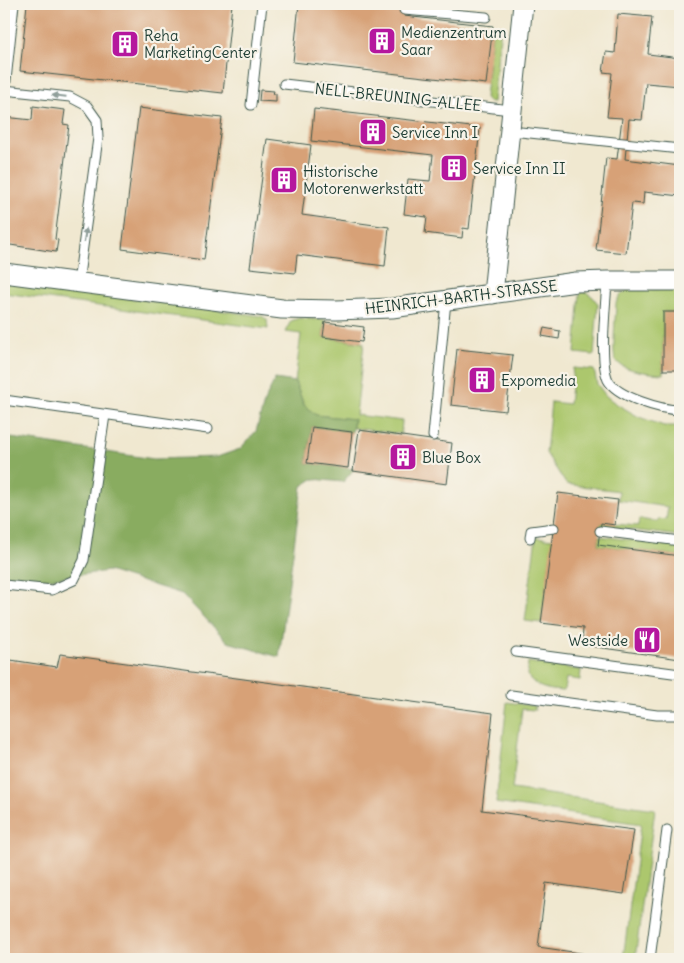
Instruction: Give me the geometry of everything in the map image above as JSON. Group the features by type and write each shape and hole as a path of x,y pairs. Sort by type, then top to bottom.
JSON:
{"street":[{"path":"493,294 523,4"},
{"name":"HEINRICH-BARTH-STRASSE","path":"4,273 282,309 336,310 392,308 576,282 608,280 680,281"}],"lane":[{"path":"14,4 4,90 70,97 87,106 97,120 98,138 78,283"},
{"path":"251,105 262,4"},
{"path":"404,10 486,17"},
{"name":"NELL-BREUNING-ALLEE","path":"284,84 511,110"},
{"path":"511,131 680,149"},
{"path":"608,280 604,363 609,381 621,391 650,406 680,410"},
{"path":"432,436 446,301"},
{"path":"4,400 208,429"},
{"path":"4,585 52,590 74,580 84,560 105,415"},
{"path":"530,538 531,531 554,528"},
{"path":"600,531 680,541"},
{"path":"516,652 680,674"},
{"path":"510,695 657,715 680,716"},
{"path":"650,959 667,830"}],"green space":[{"path":"493,26 501,26 493,102 487,101 485,97"},
{"path":"4,281 262,316 267,320 268,329 4,293"},
{"path":"629,289 680,289 680,312 663,312 663,374 629,369 618,363 615,359 616,303 620,295"},
{"path":"586,292 598,304 594,355 575,353 580,293"},
{"path":"299,318 325,320 323,337 364,343 356,415 402,421 401,434 353,428 353,419 316,415 304,405 295,382 301,334 285,332 291,321"},
{"path":"573,368 594,370 597,384 606,396 639,417 664,426 680,426 680,536 600,526 601,523 638,526 639,519 658,522 659,519 666,520 668,507 618,500 619,491 566,484 546,453 551,402 569,404"},
{"path":"275,379 295,382 304,405 316,415 354,419 352,432 312,427 307,463 354,469 343,482 313,479 302,486 279,657 228,642 182,594 108,571 40,580 4,575 4,437 154,459 217,457 240,449 256,431 265,400"},
{"path":"599,536 680,546 680,556 598,545"},
{"path":"536,537 553,539 541,623 525,621"},
{"path":"528,662 581,670 580,680 566,678 564,691 543,688 527,675"},
{"path":"507,702 535,706 535,710 522,709 512,789 655,809 635,959 623,959 641,824 496,803"}],"building":[{"name":"Reha MarketingCenter","path":"27,4 232,4 223,93 20,71"},
{"name":"Medienzentrum Saar","path":"299,4 405,4 404,16 493,26 486,84 293,62"},
{"path":"618,14 652,17 648,54 680,58 680,86 646,83 642,120 629,119 625,159 680,166 680,196 644,192 643,204 632,203 626,253 596,250 606,158 617,159 622,118 607,117 612,73 603,72 606,52 615,53"},
{"path":"260,90 274,91 273,94 276,94 276,102 259,101"},
{"path":"33,106 65,110 63,124 69,125 55,239 58,240 56,252 4,244 4,117 32,120"},
{"path":"139,108 222,118 204,260 122,249"},
{"path":"314,109 480,128 469,229 463,228 462,238 425,233 427,217 404,214 408,179 430,181 433,155 311,141"},
{"name":"Historische Motorenwerkstatt","path":"267,139 311,145 302,215 389,227 385,266 297,255 295,273 250,268"},
{"path":"663,312 680,312 680,370 663,370"},
{"path":"325,322 364,327 362,342 323,337"},
{"path":"544,328 560,331 559,339 542,336"},
{"name":"Expomedia","path":"457,349 513,355 506,411 451,405"},
{"path":"312,427 352,432 348,468 307,463"},
{"name":"Blue Box","path":"359,430 452,443 447,484 353,471"},
{"path":"558,493 618,500 615,525 601,523 598,545 680,556 680,659 582,645 583,628 541,623"},
{"path":"60,654 493,713 482,810 634,830 624,894 546,883 538,947 601,956 600,959 4,959 4,659 57,667"}],"place":[{"name":"Medienzentrum Saar","path":"382,41"},
{"name":"Reha MarketingCenter","path":"125,44"},
{"name":"Service Inn I","path":"373,132"},
{"name":"Service Inn II","path":"454,168"},
{"name":"Historische Motorenwerkstatt","path":"284,180"},
{"name":"Expomedia","path":"482,380"},
{"name":"Blue Box","path":"403,457"},
{"name":"Westside","path":"647,640"}]}
